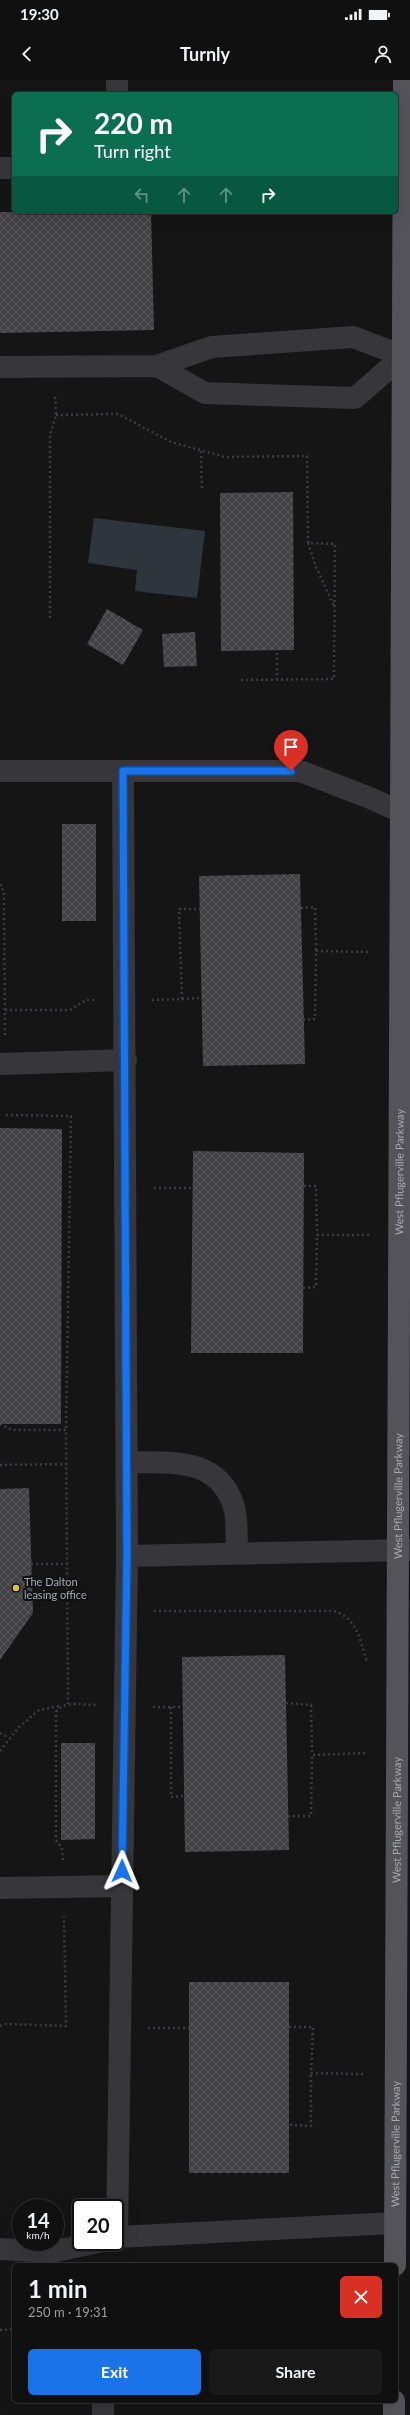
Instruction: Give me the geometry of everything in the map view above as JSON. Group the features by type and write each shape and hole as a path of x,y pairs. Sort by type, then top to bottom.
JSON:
{"main road":[{"name":"West Pflugerville Parkway","path":"394,2263 404,1550 401,812 406,356 404,80"},
{"path":"394,2403 394,2415"}],"lane":[{"path":"117,80 117,92"},
{"path":"0,168 12,168"},
{"path":"0,367 157,366 212,347 353,338 406,356"},
{"path":"157,366 205,393 355,398 406,356"},
{"path":"0,771 300,771 370,798 401,812"},
{"path":"111,2199 122,1886 127,1556 126,1060 123,771"},
{"path":"0,1064 126,1060"},
{"path":"127,1462 186,1463 207,1470 224,1486 234,1507 237,1553"},
{"path":"127,1556 367,1549 404,1550"},
{"path":"0,1888 122,1886"},
{"path":"124,2238 395,2223"},
{"path":"0,2249 51,2252 72,2247"}],"path":[{"path":"50,618 50,435 56,415 55,392"},
{"path":"56,415 118,414 171,442 225,457 307,456 308,543 316,567 335,608"},
{"path":"201,451 202,491"},
{"path":"238,680 334,679 335,544 308,543"},
{"path":"277,650 277,680"},
{"path":"0,884 4,892 5,1041"},
{"path":"301,908 315,907 316,951 315,1019 303,1020"},
{"path":"182,999 178,909 200,909"},
{"path":"316,951 370,952"},
{"path":"145,1000 202,998"},
{"path":"5,1010 70,1010 86,1000 99,1000"},
{"path":"6,1115 71,1116 66,1430 68,1704"},
{"path":"303,1288 316,1287 317,1235 316,1186 304,1186"},
{"path":"146,1188 192,1188"},
{"path":"317,1235 369,1236"},
{"path":"0,1424 12,1430 66,1430"},
{"path":"0,1465 67,1464"},
{"path":"31,1564 68,1564"},
{"path":"154,1611 333,1611 344,1614 354,1625 367,1662"},
{"path":"286,1703 311,1706 312,1755 311,1816 288,1816"},
{"path":"0,1750 19,1727 39,1710 68,1704 96,1705"},
{"path":"61,1706 56,1712 56,1840 62,1848 63,1862"},
{"path":"150,1707 183,1707"},
{"path":"171,1707 171,1797 184,1796"},
{"path":"0,1733 10,1738"},
{"path":"312,1755 366,1753"},
{"path":"0,2026 13,2024 66,2026 64,1916"},
{"path":"289,2027 313,2027 311,2126 290,2125"},
{"path":"141,2028 189,2028"},
{"path":"312,2073 364,2074"},
{"path":"0,2330 12,2329"}],"shaded area":[{"path":"94,518 205,531 197,598 135,591 137,570 88,563"}],"building":[{"path":"0,212 12,212 12,214 151,214 154,330 0,333"},
{"path":"293,492 294,650 221,651 220,493"},
{"path":"107,609 143,630 123,665 87,644"},
{"path":"195,632 197,666 164,667 162,634"},
{"path":"62,824 96,824 96,921 62,921"},
{"path":"300,874 305,1064 203,1066 199,876"},
{"path":"0,1128 62,1129 61,1424 0,1424"},
{"path":"193,1151 304,1153 303,1353 191,1353"},
{"name":"The Dalton leasing office","path":"29,1488 33,1613 0,1660 0,1489"},
{"path":"285,1655 289,1850 185,1852 182,1657"},
{"path":"61,1743 95,1743 95,1839 61,1840"},
{"path":"189,1982 289,1982 289,2173 189,2173"}],"place":[{"name":"The Dalton leasing office","path":"16,1588"}],"route":[{"path":"122,1871 127,1617 126,1076 123,771 291,771"}]}
